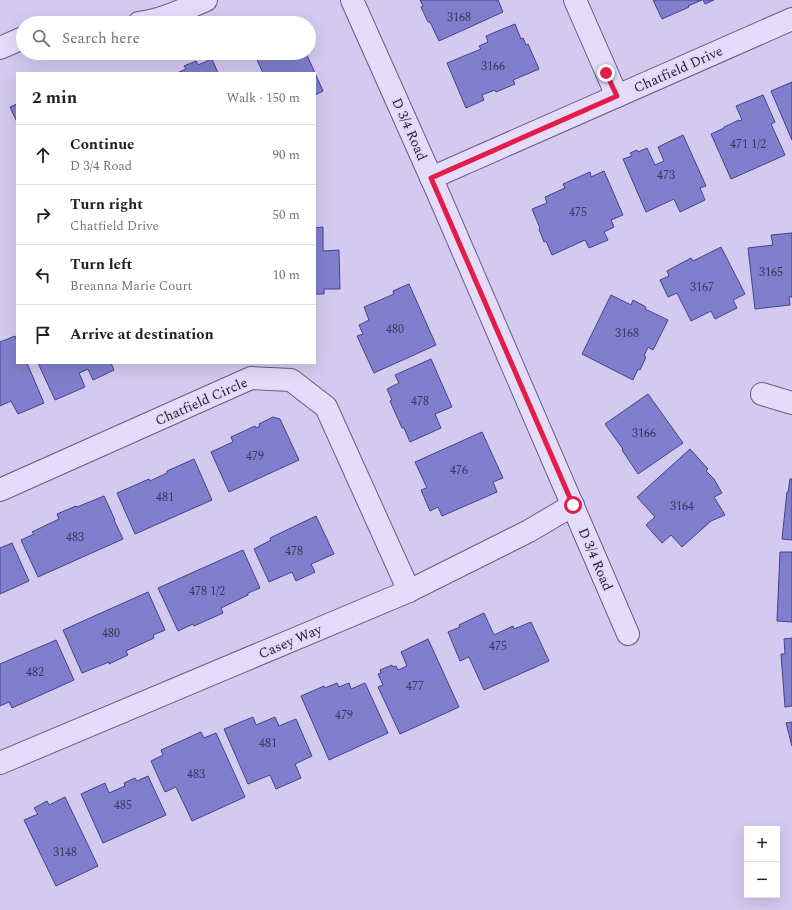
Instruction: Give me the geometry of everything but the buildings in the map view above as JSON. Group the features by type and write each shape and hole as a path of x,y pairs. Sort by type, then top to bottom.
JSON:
{"street":[{"path":"165,16 206,0"},
{"name":"D 3/4 Road","path":"352,0 431,178 628,634"},
{"path":"575,0 617,96"},
{"name":"Chatfield Drive","path":"431,178 792,19"},
{"path":"0,48 16,41"},
{"name":"Chatfield Circle","path":"0,490 251,378 291,380 326,407 409,591"},
{"path":"762,394 792,403"},
{"name":"Casey Way","path":"0,763 409,591 530,531 573,505"}],"route":[{"path":"573,505 431,178 617,96 606,73"}]}
